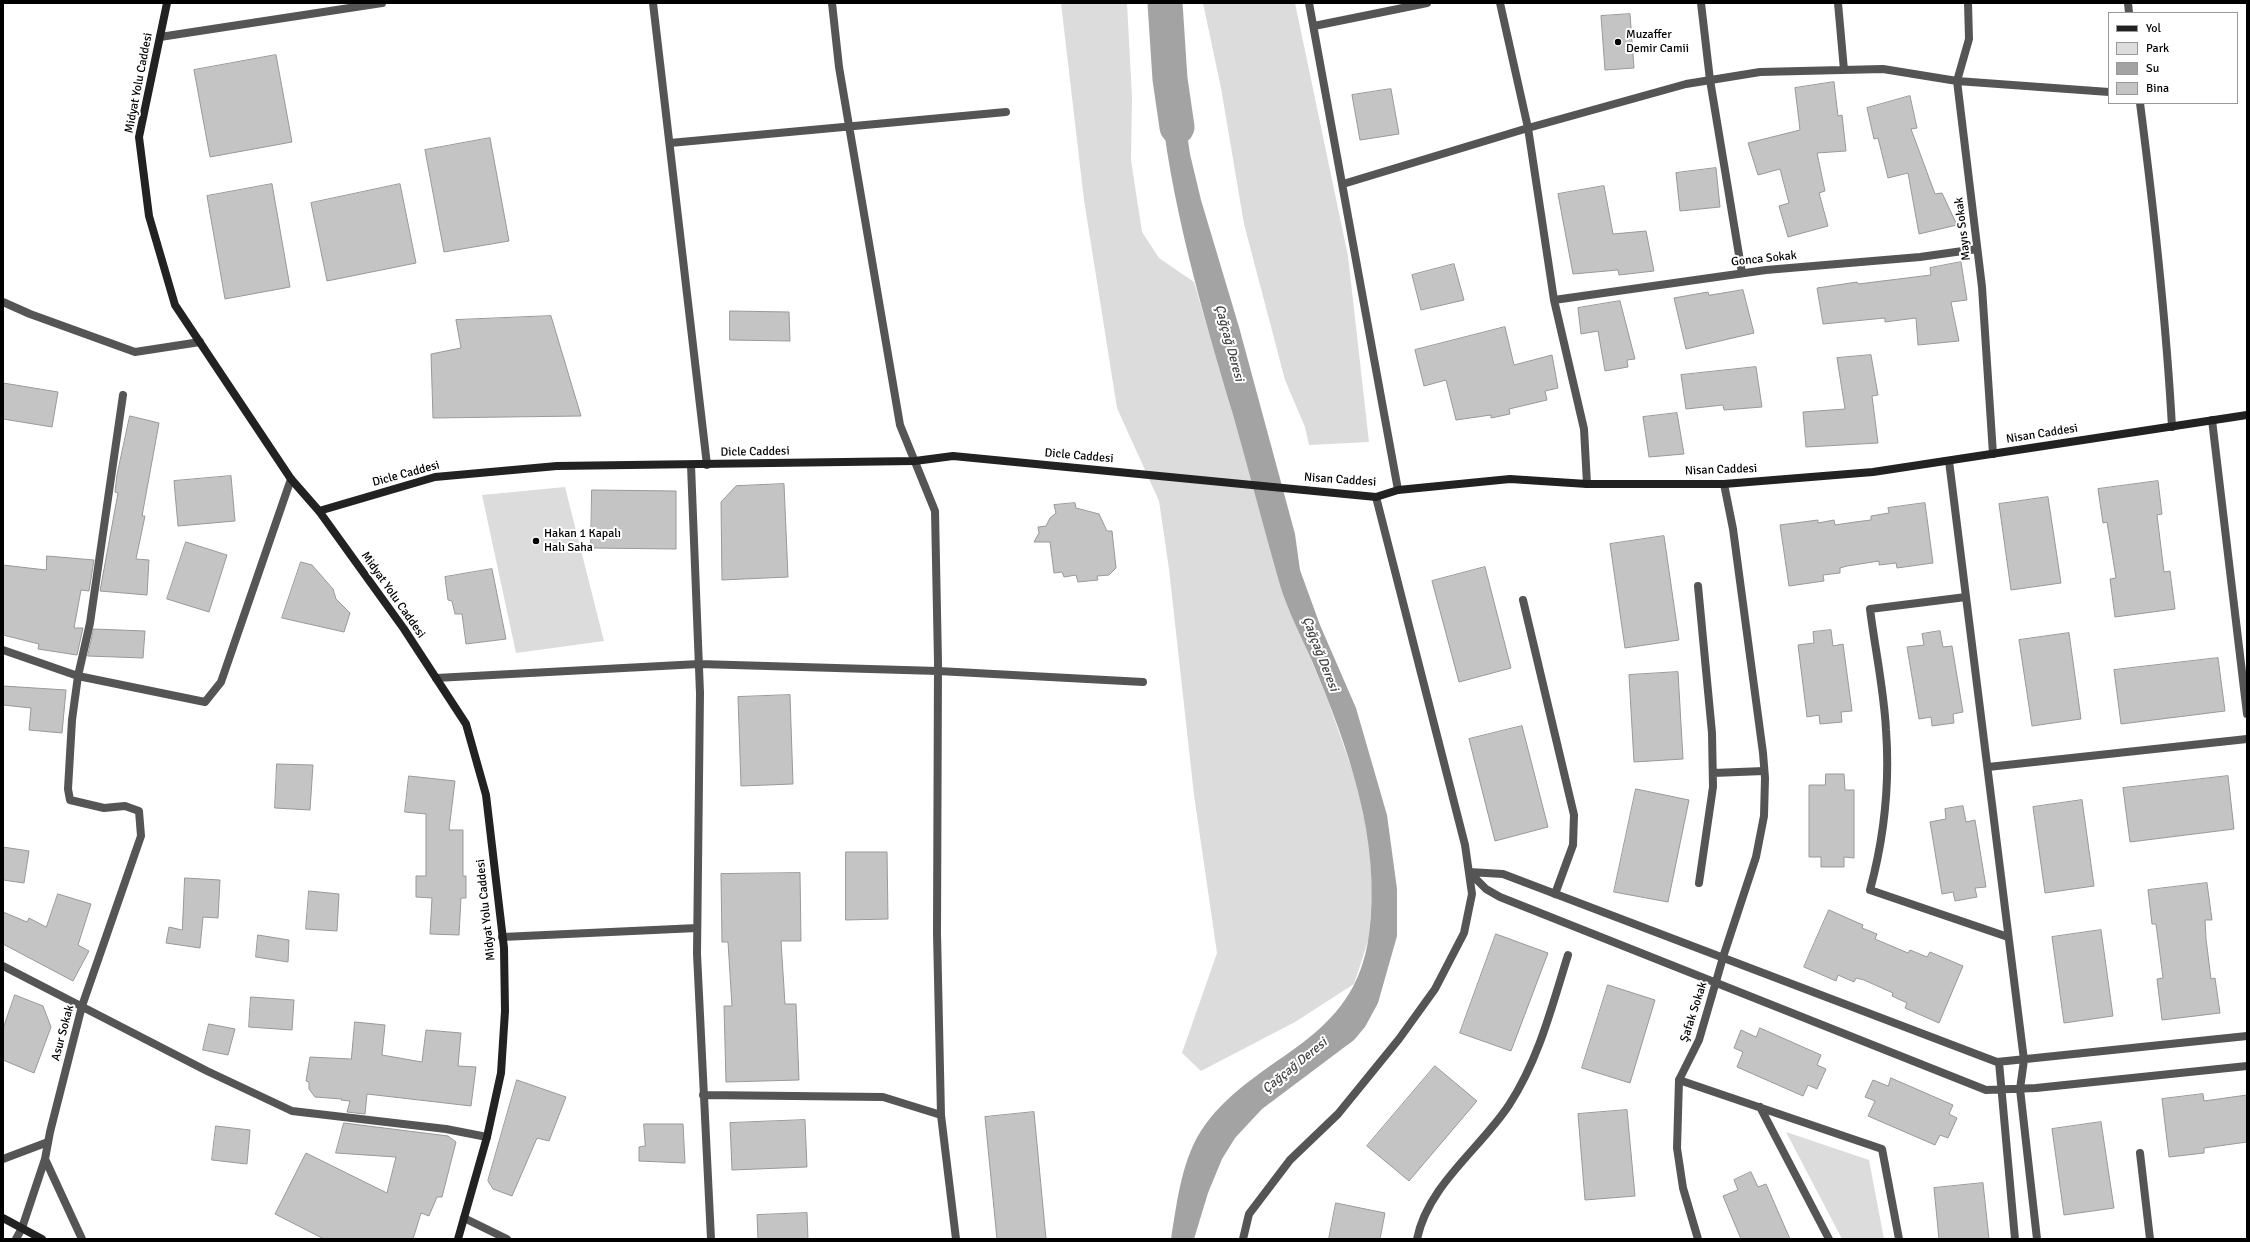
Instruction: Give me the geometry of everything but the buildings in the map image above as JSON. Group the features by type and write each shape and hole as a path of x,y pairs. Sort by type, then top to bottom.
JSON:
{"street":[{"name":"Midyat Yolu Caddesi","path":"167,3 139,137 149,216 175,305 291,479 319,511 404,629 466,724 486,795 502,937 505,1011 501,1073 487,1136 458,1239"},
{"path":"160,37 382,3"},
{"path":"653,3 707,465"},
{"path":"832,3 839,68 900,425 935,511 938,671 937,933 941,1115 956,1239"},
{"path":"1309,3 1398,490"},
{"path":"1314,26 1427,3"},
{"path":"1500,3 1528,128 1554,300 1584,429 1586,484"},
{"path":"1701,3 1710,80 1742,273"},
{"path":"1838,3 1844,70"},
{"name":"Mayıs Sokak","path":"1968,3 1969,39 1956,80 1982,287 1993,454"},
{"path":"1343,184 1528,128 1686,84 1760,72 1883,69 1956,80 2108,92"},
{"path":"2140,104 2155,220 2168,351 2172,427"},
{"path":"670,143 1006,112"},
{"name":"Gonca Sokak","path":"1554,300 1742,273 1920,257 1977,249"},
{"path":"3,302 30,314 134,352 200,342"},
{"path":"78,676 90,622 123,396"},
{"name":"Nisan Caddesi","path":"1195,478 1376,497 1398,490 1510,479 1586,484 1724,484 1873,472 2247,415"},
{"path":"2212,420 2247,714"},
{"name":"Dicle Caddesi","path":"319,511 435,477 557,466 915,461 953,456 1195,478"},
{"path":"1948,461 2024,1060 2020,1089 2037,1239"},
{"path":"691,465 699,664 697,928 703,1095 711,1239"},
{"path":"3,650 78,676 205,702 221,682 291,479"},
{"name":"Şafak Sokak","path":"1698,1239 1683,1188 1677,1148 1679,1080 1699,1040 1716,981 1756,857 1764,816 1764,771 1734,537 1724,484"},
{"path":"1243,1239 1249,1214 1290,1160 1338,1114 1400,1039 1435,989 1464,933 1472,894 1465,845 1376,497"},
{"path":"1698,586 1712,733 1713,773 1713,787 1699,883"},
{"path":"1966,597 1870,609 1886,729 1887,781 1882,837 1870,890 2008,937"},
{"path":"1523,600 1574,815 1573,846 1555,894"},
{"path":"436,678 699,664 938,671 1143,682"},
{"name":"Asur Sokak","path":"16,1239 22,1228 45,1159 82,1006 141,836 139,811 125,806 104,808 70,800 68,790 72,720 78,676"},
{"path":"1988,767 2247,739"},
{"path":"1713,773 1764,771"},
{"path":"1469,872 1503,874 1978,1056 1999,1062 2247,1036"},
{"path":"1469,872 1486,889 1500,897 1716,981 1986,1090 2020,1089 2247,1066"},
{"path":"502,937 697,928"},
{"path":"1417,1239 1419,1228 1435,1196 1491,1129 1509,1105 1522,1082 1541,1041 1568,955"},
{"path":"3,966 206,1071 292,1111 487,1136"},
{"path":"1999,1062 2000,1089 2015,1239"},
{"path":"1679,1080 1882,1148 1899,1239"},
{"path":"703,1095 882,1097 941,1115"},
{"path":"1760,1107 1829,1239"},
{"path":"3,1159 48,1142"},
{"path":"2140,1153 2150,1239"},
{"path":"45,1159 82,1239"},
{"path":"3,1218 42,1239"},
{"path":"464,1218 507,1239"}],"green space":[{"path":"1061,3 1127,3 1132,97 1131,160 1142,232 1159,258 1194,282 1269,539 1281,587 1327,698 1357,784 1369,842 1373,882 1369,938 1354,984 1295,1022 1201,1071 1182,1053 1217,953 1194,795 1169,569 1159,501 1117,408 1084,200"},
{"path":"1203,3 1295,3 1348,256 1369,442 1309,445 1305,427 1285,380 1244,224 1221,88"},
{"name":"Hakan 1 Kapalı Halı Saha","path":"565,487 604,641 516,653 482,495"},
{"path":"1786,1132 1869,1160 1884,1239 1842,1239"}],"water":[{"path":"1170,79 1180,86 1190,154 1201,200 1239,327 1295,534 1300,570 1320,625 1356,708 1387,815 1397,889 1397,936 1378,1003 1365,1027 1354,1040 1262,1109 1235,1138 1222,1159 1208,1193 1194,1239 1171,1239 1182,1180 1197,1137 1205,1125 1227,1100 1252,1079 1302,1043 1325,1024 1345,1000 1360,971 1369,935 1372,899 1371,864 1359,795 1338,727 1312,661 1283,595 1209,334 1188,254 1171,172 1159,89"}],"waterway":[{"name":"Çağçağ Deresi","path":"1165,3 1170,79 1177,127"}],"place":[{"name":"Muzaffer Demir Camii","path":"1618,42"},
{"name":"Hakan 1 Kapalı Halı Saha","path":"536,541"}]}
